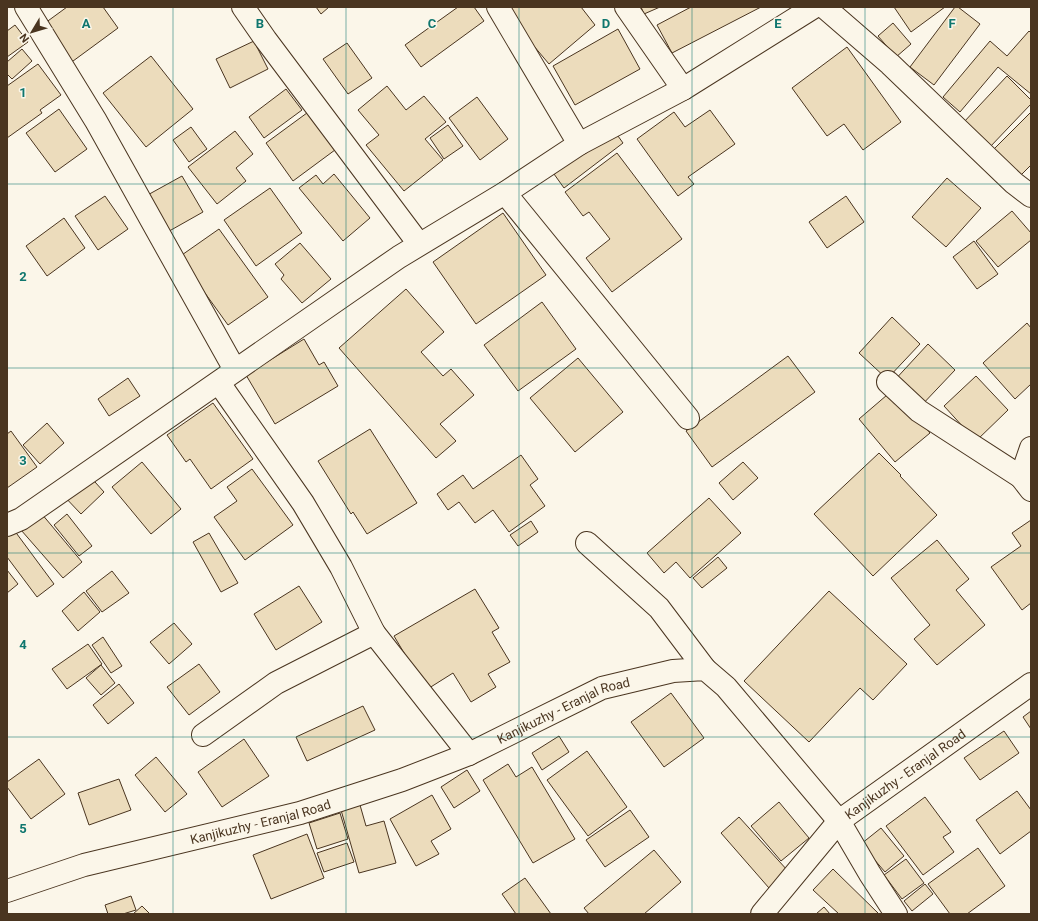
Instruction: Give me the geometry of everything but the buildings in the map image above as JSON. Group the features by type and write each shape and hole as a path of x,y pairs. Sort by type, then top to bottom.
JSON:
{"street":[{"path":"26,7 96,121 227,376 341,567 374,633 469,754"},
{"path":"243,7 266,40 420,244"},
{"path":"498,7 579,144"},
{"path":"626,7 683,89"},
{"path":"7,525 21,519 420,244 505,193 579,144 683,89 814,7"},
{"path":"824,7 890,64 1014,182 1031,196"},
{"path":"505,193 688,418"},
{"path":"888,382 919,411 1026,483 1031,448"},
{"path":"587,543 659,608 705,669"},
{"path":"203,735 276,683 374,633"},
{"name":"Kanjikuzhy - Eranjal Road","path":"7,891 84,865 300,812 402,780 469,754 602,688 673,671 705,669 726,687 839,821 1031,684"},
{"path":"762,914 839,821 870,874 896,914"}]}
